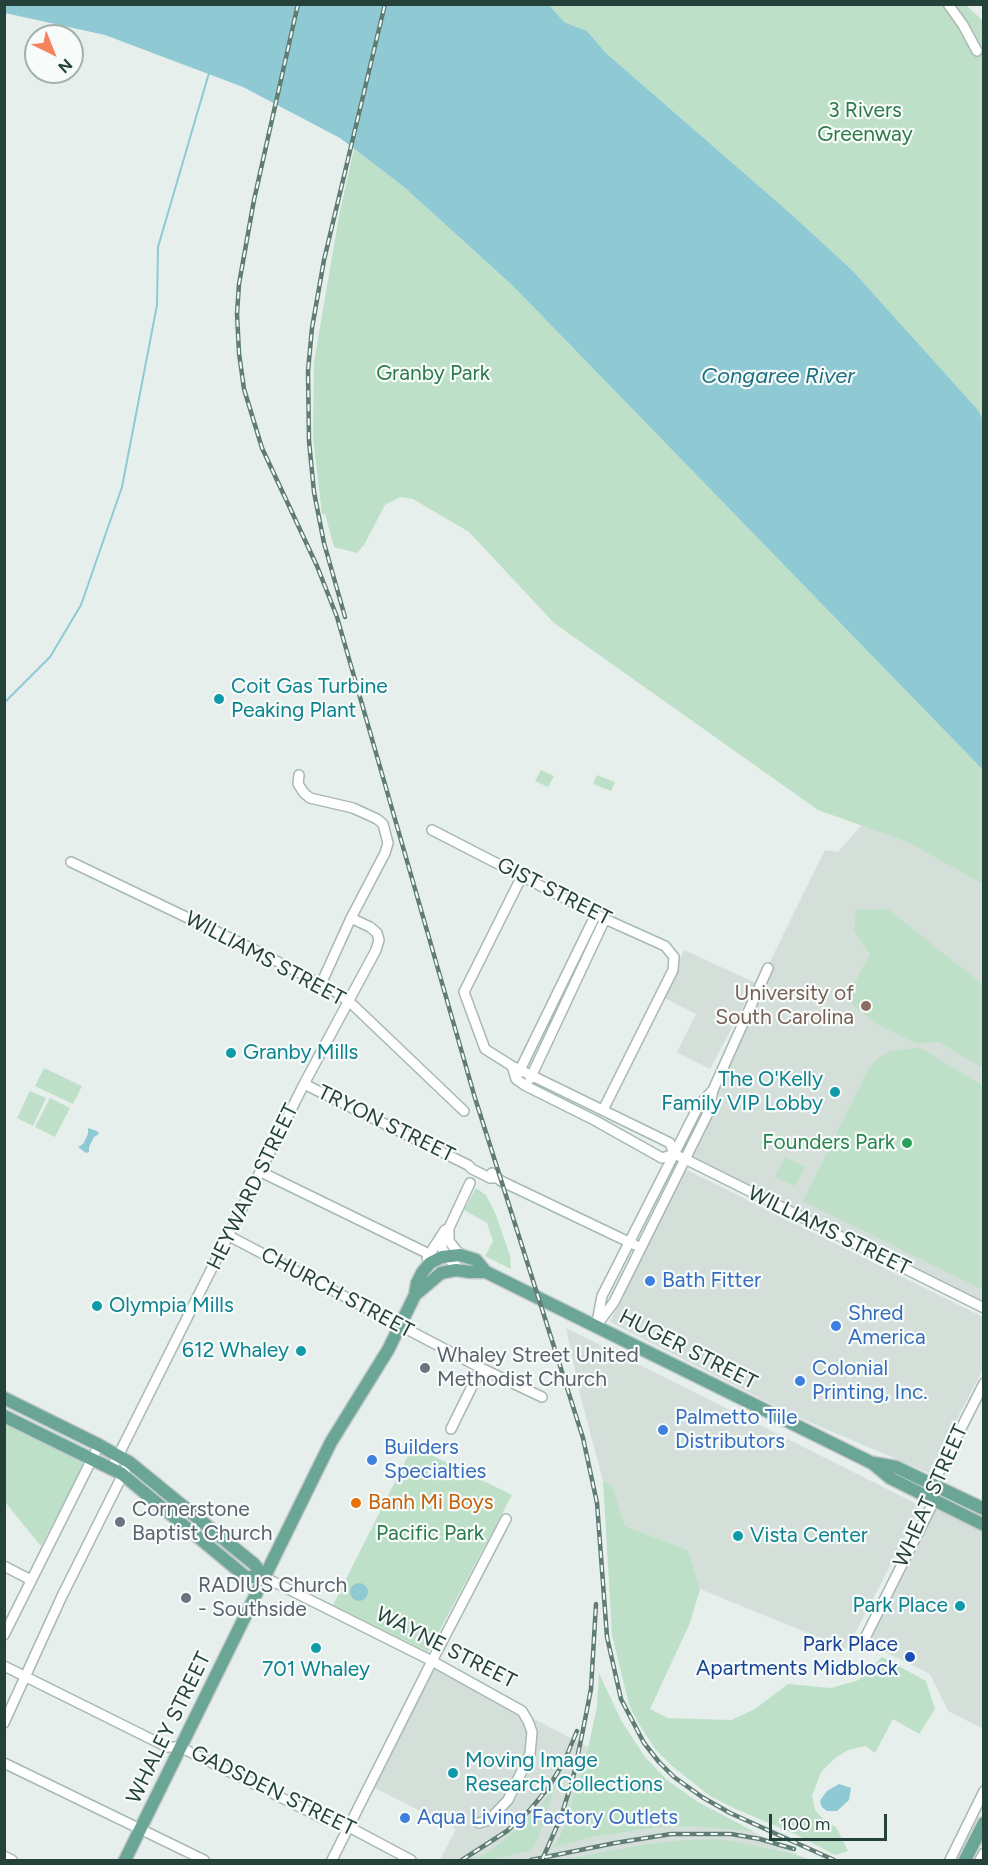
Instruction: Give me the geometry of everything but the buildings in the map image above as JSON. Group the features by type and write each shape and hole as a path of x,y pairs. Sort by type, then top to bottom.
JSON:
{"main road":[{"path":"422,1273 430,1263 446,1256 460,1255 476,1260 486,1272"},
{"name":"WHALEY STREET","path":"415,1295 441,1274 460,1270 486,1272"},
{"name":"HUGER STREET","path":"486,1272 872,1463 890,1478 984,1526"},
{"name":"WHALEY STREET","path":"125,1860 331,1442 370,1382 415,1295 422,1273"},
{"name":"WAYNE STREET","path":"4,1398 124,1458 254,1564 264,1577"},
{"name":"WAYNE STREET","path":"4,1416 117,1471 246,1577 264,1577"},
{"name":"HUGER STREET","path":"872,1463 896,1467 984,1509"},
{"path":"965,1860 984,1823"}],"street":[{"path":"948,4 977,51"},
{"path":"299,774 298,784 310,798 353,808 377,819 383,824 388,843 321,984"},
{"name":"GIST STREET","path":"432,830 605,919 665,946 674,957 673,970 603,1110"},
{"name":"WILLIAMS STREET","path":"71,862 321,984 349,1001 464,1111"},
{"path":"522,876 464,992 485,1049 516,1067 596,914"},
{"name":"HEYWARD STREET","path":"4,1723 117,1471 229,1236 304,1084 367,968 379,940 377,933 351,918"},
{"path":"526,1086 605,919"},
{"path":"596,1326 614,1302 709,1111 713,1090 768,968"},
{"name":"WILLIAMS STREET","path":"674,1154 670,1143 516,1067 516,1079 526,1086 597,1121 662,1158 674,1154 685,1159 984,1308"},
{"name":"TRYON STREET","path":"304,1084 468,1165 473,1163 492,1173 496,1178 641,1248"},
{"path":"596,1326 602,1296 699,1105 713,1090"},
{"path":"261,1172 429,1254"},
{"name":"WHALEY STREET","path":"422,1273 429,1254 449,1228 470,1183"},
{"path":"449,1228 449,1241 460,1255"},
{"name":"CHURCH STREET","path":"229,1236 481,1368 542,1397"},
{"path":"441,1236 442,1248 446,1256 460,1270"},
{"path":"451,1429 481,1368"},
{"name":"WHEAT STREET","path":"863,1642 934,1501 933,1484 984,1383"},
{"path":"4,1635 99,1445"},
{"path":"332,1860 506,1519"},
{"path":"4,1566 31,1580"},
{"name":"WAYNE STREET","path":"264,1577 432,1661 522,1711 532,1732 530,1754 523,1773 498,1813 480,1823"},
{"name":"GADSDEN STREET","path":"4,1666 167,1747 180,1747 324,1820 349,1827 411,1860"},
{"path":"4,1763 204,1860"},
{"path":"950,1860 984,1791"},
{"path":"980,1860 984,1853"},
{"path":"4,1857 12,1860"}],"shaded area":[{"name":"University of South Carolina","path":"898,783 983,857 983,1307 674,1156 825,850 838,852"},
{"path":"684,950 756,983 710,1069 677,1052 696,1014 663,997"},
{"path":"685,1169 983,1317 983,1369 929,1473 793,1415 610,1322"},
{"path":"566,1328 921,1506 847,1649 700,1589 688,1550 625,1526 612,1485 603,1481 581,1398"},
{"path":"938,1502 983,1524 983,1729 948,1711 930,1674 867,1643"},
{"path":"429,1665 808,1860 440,1860 456,1829 367,1784"}],"green space":[{"name":"3 Rivers Greenway","path":"548,5 966,5 984,22 983,420 978,410 852,270 606,53 587,31 564,22"},
{"name":"Granby Park","path":"354,149 404,187 512,285 983,770 983,884 908,842 818,810 554,623 469,532 413,499 400,497 385,505 364,545 357,553 334,547 325,514 322,514 313,438 314,362 339,216"},
{"path":"541,770 554,776 548,787 535,781"},
{"path":"597,775 615,782 611,791 593,784"},
{"path":"856,909 888,909 983,985 983,1068 939,1042 917,1044 875,1023 846,999 870,954 854,931"},
{"name":"Founders Park","path":"921,1048 983,1086 983,1290 803,1201 868,1070 876,1060 888,1052"},
{"path":"44,1068 82,1086 73,1104 35,1086"},
{"path":"30,1091 46,1098 33,1126 17,1118"},
{"path":"50,1098 70,1108 55,1137 35,1127"},
{"path":"785,1157 805,1167 795,1186 775,1177"},
{"path":"476,1188 486,1195 496,1215 510,1256 511,1269 485,1256 493,1241 487,1223 464,1210"},
{"path":"4,1420 85,1462 41,1546 5,1502"},
{"name":"Pacific Park","path":"413,1446 512,1495 428,1652 333,1605"},
{"path":"603,1481 612,1485 625,1526 688,1550 700,1589 690,1623 650,1709 668,1718 731,1720 755,1709 788,1684 831,1688 859,1680 882,1657 926,1681 935,1709 919,1734 893,1719 875,1753 866,1746 848,1750 834,1759 821,1772 812,1796 815,1810 825,1821 836,1827 848,1851 835,1855 797,1835 710,1796 672,1766 656,1750 640,1726 629,1705 612,1635"},
{"path":"599,1673 621,1720 645,1757 667,1780 698,1802 753,1831 690,1826 652,1828 593,1837 554,1847 564,1828 589,1744 597,1707"},
{"path":"557,1782 538,1839 531,1851 487,1860 473,1860 489,1852 519,1827 545,1800"},
{"path":"720,1839 785,1852 811,1860 564,1860 649,1844"}],"water":[{"name":"Congaree River","path":"5,4 548,4 564,22 587,31 606,53 852,270 978,410 983,420 983,770 512,285 404,187 340,138 243,87 105,35 84,30 84,24 55,24 5,13"},
{"path":"88,1128 99,1134 94,1137 89,1152 86,1153 78,1147 83,1144"},
{"path":"355,1583 363,1583 368,1588 366,1599 355,1601 350,1596 350,1588"},
{"path":"839,1784 851,1788 849,1800 837,1811 827,1811 822,1807 821,1799 827,1791"}],"waterway":[{"path":"4,703 50,657 81,605 122,487 157,305 158,247 209,73"}],"railway":[{"path":"298,4 254,200 239,284 237,314 244,389 262,448 317,566 337,617 475,1098 583,1438 597,1503 607,1637 621,1699 644,1743 674,1777 730,1813 834,1860"},
{"path":"345,617 324,543 314,492 309,441 308,371 312,328 324,260 385,4"},
{"path":"542,1860 561,1817 573,1778 591,1689 596,1604"},
{"path":"462,1860 507,1831 529,1811 548,1788 564,1762 577,1731"},
{"path":"531,1860 671,1834 731,1834 760,1839 794,1849"}],"place":[{"name":"Coit Gas Turbine Peaking Plant","path":"219,699"},
{"name":"University of South Carolina","path":"866,1006"},
{"name":"Granby Mills","path":"231,1053"},
{"name":"The O'Kelly Family VIP Lobby","path":"835,1092"},
{"name":"Founders Park","path":"907,1143"},
{"name":"Bath Fitter","path":"650,1281"},
{"name":"Olympia Mills","path":"97,1306"},
{"name":"Shred America","path":"836,1326"},
{"name":"612 Whaley","path":"301,1351"},
{"name":"Whaley Street United Methodist Church","path":"425,1368"},
{"name":"Colonial Printing, Inc.","path":"800,1381"},
{"name":"Palmetto Tile Distributors","path":"663,1430"},
{"name":"Builders Specialties","path":"372,1460"},
{"name":"Banh Mi Boys","path":"356,1503"},
{"name":"Cornerstone Baptist Church","path":"120,1522"},
{"name":"Vista Center","path":"738,1536"},
{"name":"RADIUS Church - Southside","path":"186,1598"},
{"name":"Park Place","path":"960,1606"},
{"name":"701 Whaley","path":"316,1648"},
{"name":"Park Place Apartments Midblock","path":"910,1657"},
{"name":"Moving Image Research Collections","path":"453,1773"},
{"name":"Aqua Living Factory Outlets","path":"405,1818"}]}
